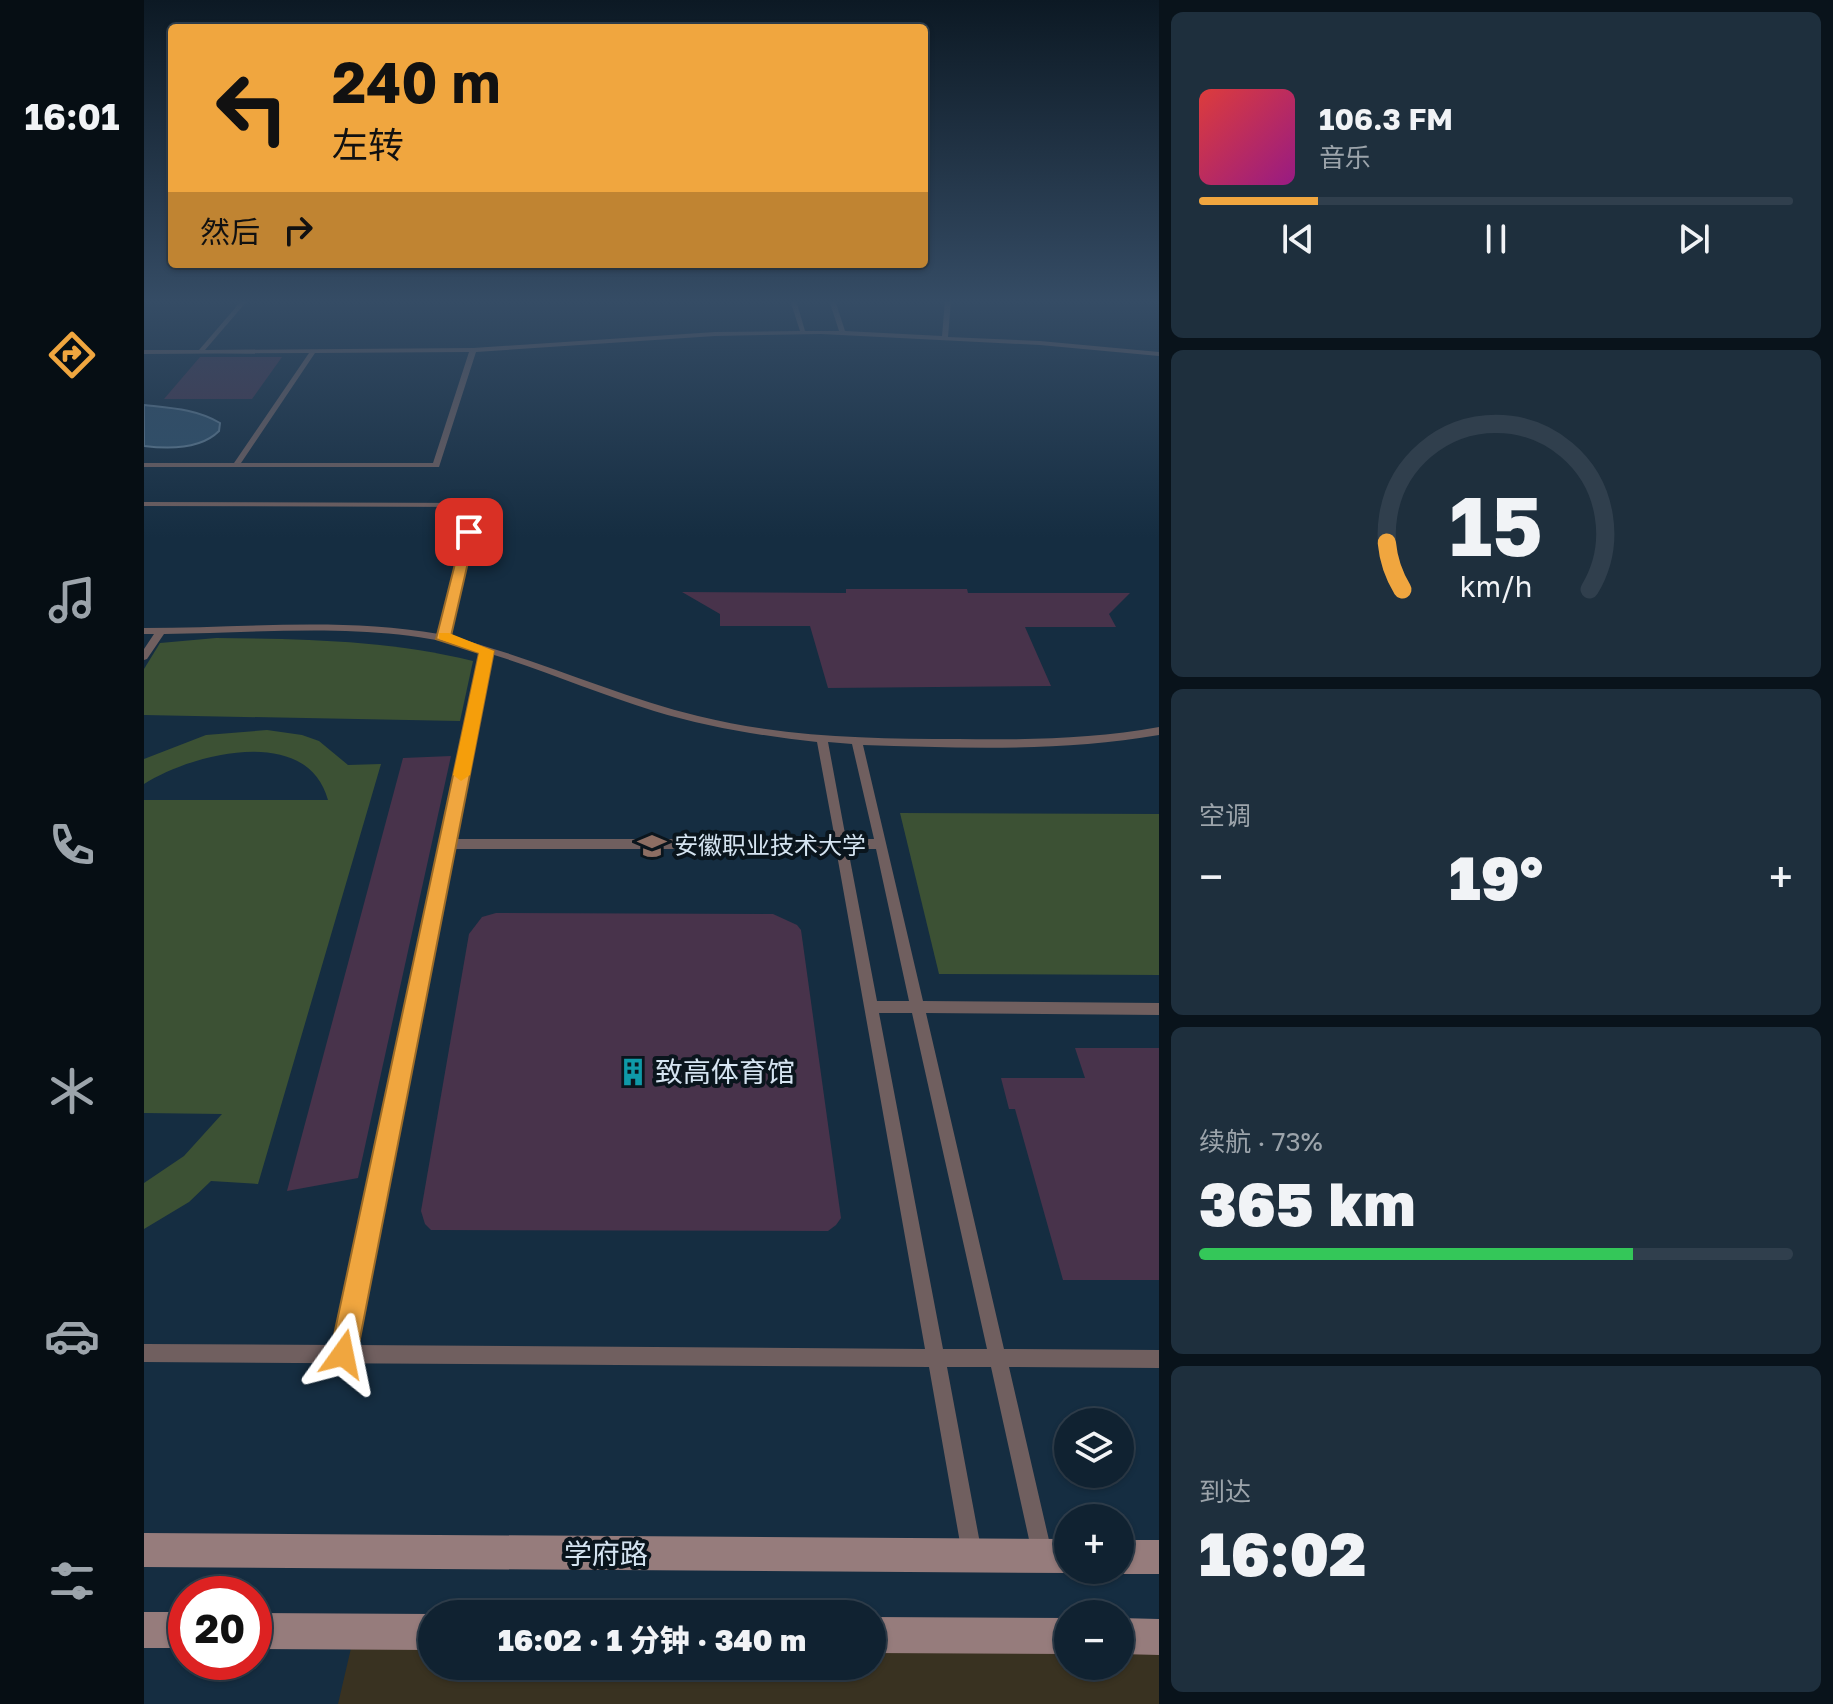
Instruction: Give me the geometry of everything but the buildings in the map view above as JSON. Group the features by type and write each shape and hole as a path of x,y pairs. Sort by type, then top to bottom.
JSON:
{"main road":[{"name":"学府路","path":"144,1550 1054,1556"},
{"path":"1134,1557 1159,1557"},
{"path":"144,1630 168,1630"},
{"path":"272,1631 418,1632"},
{"path":"886,1635 1054,1636"},
{"path":"1134,1636 1159,1637"}],"lane":[{"path":"236,465 294,380"},
{"path":"144,465 436,465 464,380"},
{"path":"144,504 475,505 443,639"},
{"path":"144,631 374,629 443,639 708,722 822,739 1035,742 1159,734"},
{"path":"144,657 160,632"},
{"path":"343,1354 487,651"},
{"path":"822,739 973,1556"},
{"path":"857,741 997,1358 1054,1553"},
{"path":"447,844 880,844"},
{"path":"872,1007 1159,1009"},
{"path":"144,1353 1159,1359"}],"shaded area":[{"path":"355,1631 418,1632 418,1680 886,1680 886,1635 1054,1636 1054,1680 1134,1680 1134,1636 1159,1637 1159,1704 338,1704"}],"green space":[{"path":"216,638 377,645 473,661 460,721 144,715 144,669 160,643"},
{"path":"267,730 319,741 348,765 381,764 258,1184 211,1181 189,1202 144,1229 144,1183 184,1156 222,1114 144,1113 144,800 328,800 316,776 297,761 273,753 246,752 217,756 190,763 144,784 144,759 206,735"},
{"path":"900,813 1159,814 1159,975 939,974"}],"water":[{"path":"144,405 202,415 220,423 219,431 194,444 144,446"}],"slow traffic":[{"path":"444,636 443,639 487,651 461,775"}],"place":[{"name":"安徽职业技术大学","path":"652,846"},
{"name":"致高体育馆","path":"633,1072"}],"route":[{"path":"343,1354 487,651 443,639 469,532"}]}
